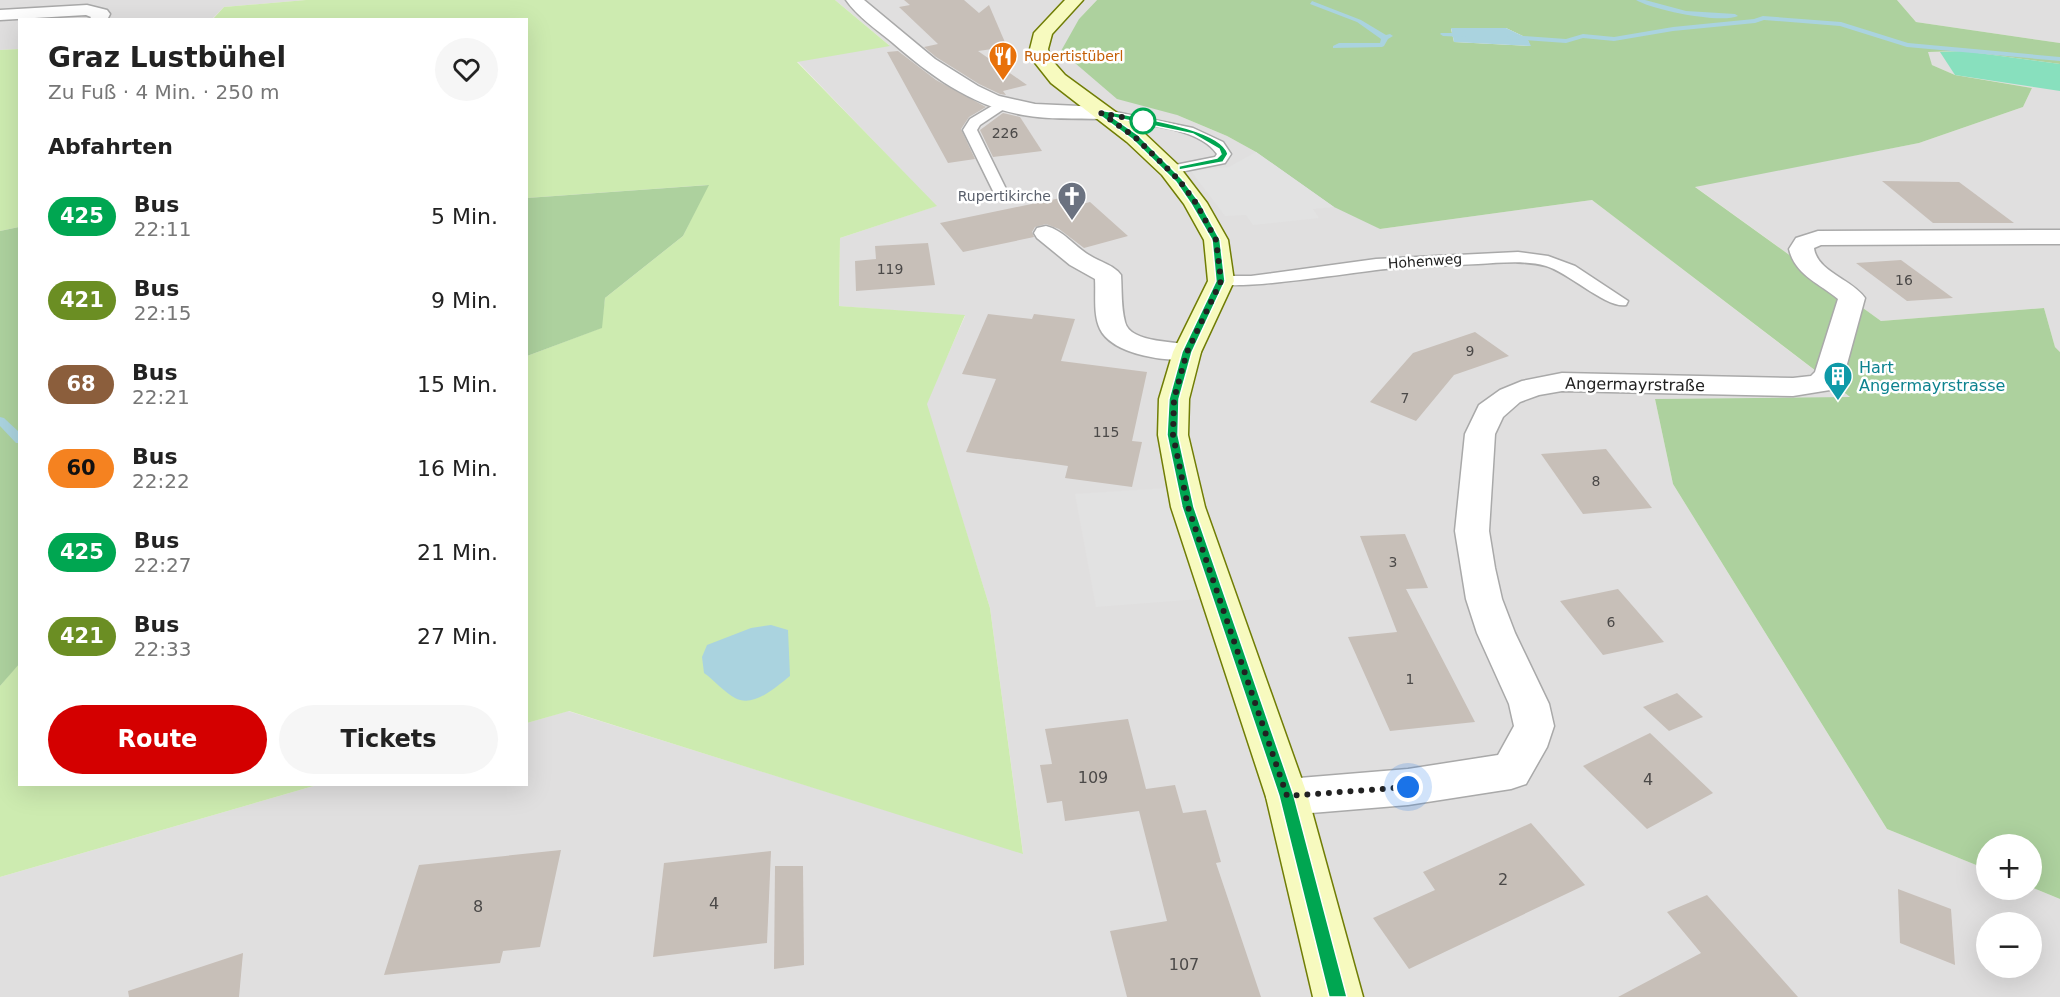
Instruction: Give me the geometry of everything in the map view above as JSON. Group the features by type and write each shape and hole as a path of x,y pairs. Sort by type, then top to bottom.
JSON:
{"main road":[{"path":"1075,0 1043,33 1039,49 1041,59 1058,79 1135,137 1170,170 1196,203 1210,228 1218,250 1221,281 1187,352 1174,399 1173,435 1188,507 1287,796 1338,997"}],"street":[{"path":"854,0 947,76 1002,104 1038,111 1101,113"},
{"path":"0,15 87,10 101,14 99,18"},
{"path":"1046,233 1079,260 1108,275 1112,326 1124,340 1149,348 1187,352"},
{"name":"Angermayrstraße","path":"1287,796 1408,787 1511,771 1526,747 1534,726 1529,704 1496,633 1484,599 1472,531 1479,434 1490,412 1510,396 1532,387 1562,382 1793,387 1820,384 1829,375 1851,298 1846,291 1807,264 1802,257 1801,249 1805,243 1818,238 2060,237"}],"lane":[{"path":"1000,191 970,130 975,122 1002,104"},
{"path":"1101,113 1202,135 1219,143 1223,148 1223,157 1214,162 1170,170"},
{"name":"Hohenweg","path":"1221,281 1251,281 1386,263 1518,257 1548,261 1569,268 1620,301"}],"shaded area":[{"path":"0,0 306,0 224,7 213,18 18,18 18,49 0,50"},
{"path":"835,0 1097,0 1079,19 1177,115 1227,136 1256,152 1380,229 1592,200 1851,398 1655,399 1673,484 1887,829 1976,865 1976,900 2042,900 2042,892 2060,899 2060,997 0,997 0,877 314,786 528,786 528,723 568,711 1023,853 990,608 926,404 965,316 839,306 840,238 936,206 797,61 889,45"},
{"path":"1897,0 2060,0 2060,43 1916,22"},
{"path":"1963,51 2060,64 2060,352 2055,347 2044,308 1881,321 1694,186 1919,143 2023,107 2032,88 1955,75 1932,65 1927,52"},
{"path":"1256,152 1334,207 1313,209 1319,218 1253,225 1246,215 1225,216 1191,171 1229,167"},
{"path":"1168,488 1200,599 1096,607 1075,494"}],"green space":[{"path":"306,0 835,0 890,46 797,62 937,206 840,238 839,306 965,315 927,404 990,608 1023,854 569,711 528,723 528,356 601,328 605,298 683,236 708,185 528,198 528,18 214,18 224,7"},
{"path":"1097,0 1897,0 1916,22 2060,43 2060,64 1963,51 1928,52 1932,65 1955,75 2032,88 2023,107 1919,143 1695,187 1881,321 2044,308 2055,347 2060,352 2060,899 2042,892 2042,834 1976,834 1976,865 1887,829 1673,484 1655,399 1850,397 1592,200 1380,229 1334,207 1256,152 1227,136 1177,115 1117,99 1061,51 1079,19","holes":["1506,28 1527,38 1530,46 1454,42 1451,29"]},
{"path":"18,49 18,227 0,231 0,50"},
{"path":"1963,51 2060,64 2060,91 1955,75 1940,52"},
{"path":"709,185 683,236 605,298 602,328 528,356 528,198"},
{"path":"18,227 18,665 0,686 0,231"},
{"path":"18,664 18,786 314,786 0,877 0,686"}],"water":[{"path":"1451,28 1506,28 1527,38 1531,46 1454,42"},
{"path":"771,625 788,630 790,676 771,690 757,698 742,700 735,698 704,673 702,657 707,645 751,628"}],"building":[{"path":"904,0 964,0 979,13 989,5 1007,47 978,51 1027,85 1003,91 1006,95 1000,94 979,84 936,57 924,47 938,44 899,7 910,5"},
{"path":"898,51 936,80 986,107 969,117 961,129 975,159 948,163 887,52"},
{"path":"1003,113 1020,117 1042,151 993,157 980,130"},
{"path":"1882,181 1959,182 2014,223 1933,223"},
{"path":"1075,195 1078,205 1090,202 1128,236 1084,248 1059,229 1046,224 1035,227 1032,232 1034,237 963,252 940,223"},
{"path":"928,243 935,285 856,291 855,261 876,259 875,246"},
{"path":"1901,260 1953,298 1907,301 1856,263"},
{"path":"988,314 1032,319 1034,314 1075,319 1061,361 1147,372 1132,441 1142,442 1132,487 1065,478 1068,466 966,452 996,379 962,374"},
{"path":"1475,332 1509,356 1454,375 1416,421 1370,402 1413,353"},
{"path":"1606,449 1652,508 1583,514 1541,454"},
{"path":"1405,534 1428,588 1406,589 1475,722 1390,731 1348,637 1397,632 1360,536"},
{"path":"1618,589 1664,642 1603,655 1560,601"},
{"path":"1677,693 1703,717 1669,731 1643,707"},
{"path":"1128,719 1146,789 1175,785 1183,813 1206,810 1221,862 1216,863 1261,997 1127,997 1110,931 1167,921 1139,811 1065,821 1062,801 1047,803 1040,765 1052,764 1045,729"},
{"path":"1650,733 1713,793 1647,829 1583,766"},
{"path":"1531,823 1585,885 1409,969 1373,918 1435,890 1423,872"},
{"path":"561,850 540,947 503,951 500,963 384,975 419,865"},
{"path":"771,851 767,943 653,957 664,863"},
{"path":"775,866 803,866 804,965 774,969"},
{"path":"1898,889 1951,909 1955,965 1900,943"},
{"path":"1707,895 1798,997 1618,997 1701,953 1667,912"},
{"path":"243,953 239,997 129,997 128,991"}],"waterway":[{"path":"1639,0 1686,13 1735,16"},
{"path":"1312,3 1359,21 1385,38"},
{"path":"1510,37 1566,41 1583,36 1614,39 1673,29 1755,21 1763,18 1841,24 1907,45 2060,59"},
{"path":"1443,34 1466,35"},
{"path":"1385,38 1390,36"},
{"path":"1335,47 1339,45 1382,45 1385,38"},
{"path":"0,420 18,438"}],"bus line":[{"name":"425","path":"1182,168 1220,160 1224,154 1223,148 1219,143 1196,132 1101,113 1135,137 1179,180 1196,203 1216,240 1221,281 1187,352 1174,399 1173,435 1188,507 1287,796 1338,997"}],"place":[{"name":"Rupertistüberl","path":"1003,82"},
{"name":"Rupertikirche","path":"1072,222"},
{"name":"Hart Angermayrstrasse","path":"1838,402"}],"route":[{"path":"1143,121 1101,113 1135,137 1179,180 1196,203 1216,240 1221,281 1187,352 1174,399 1173,435 1188,507 1287,796 1408,787"}]}
